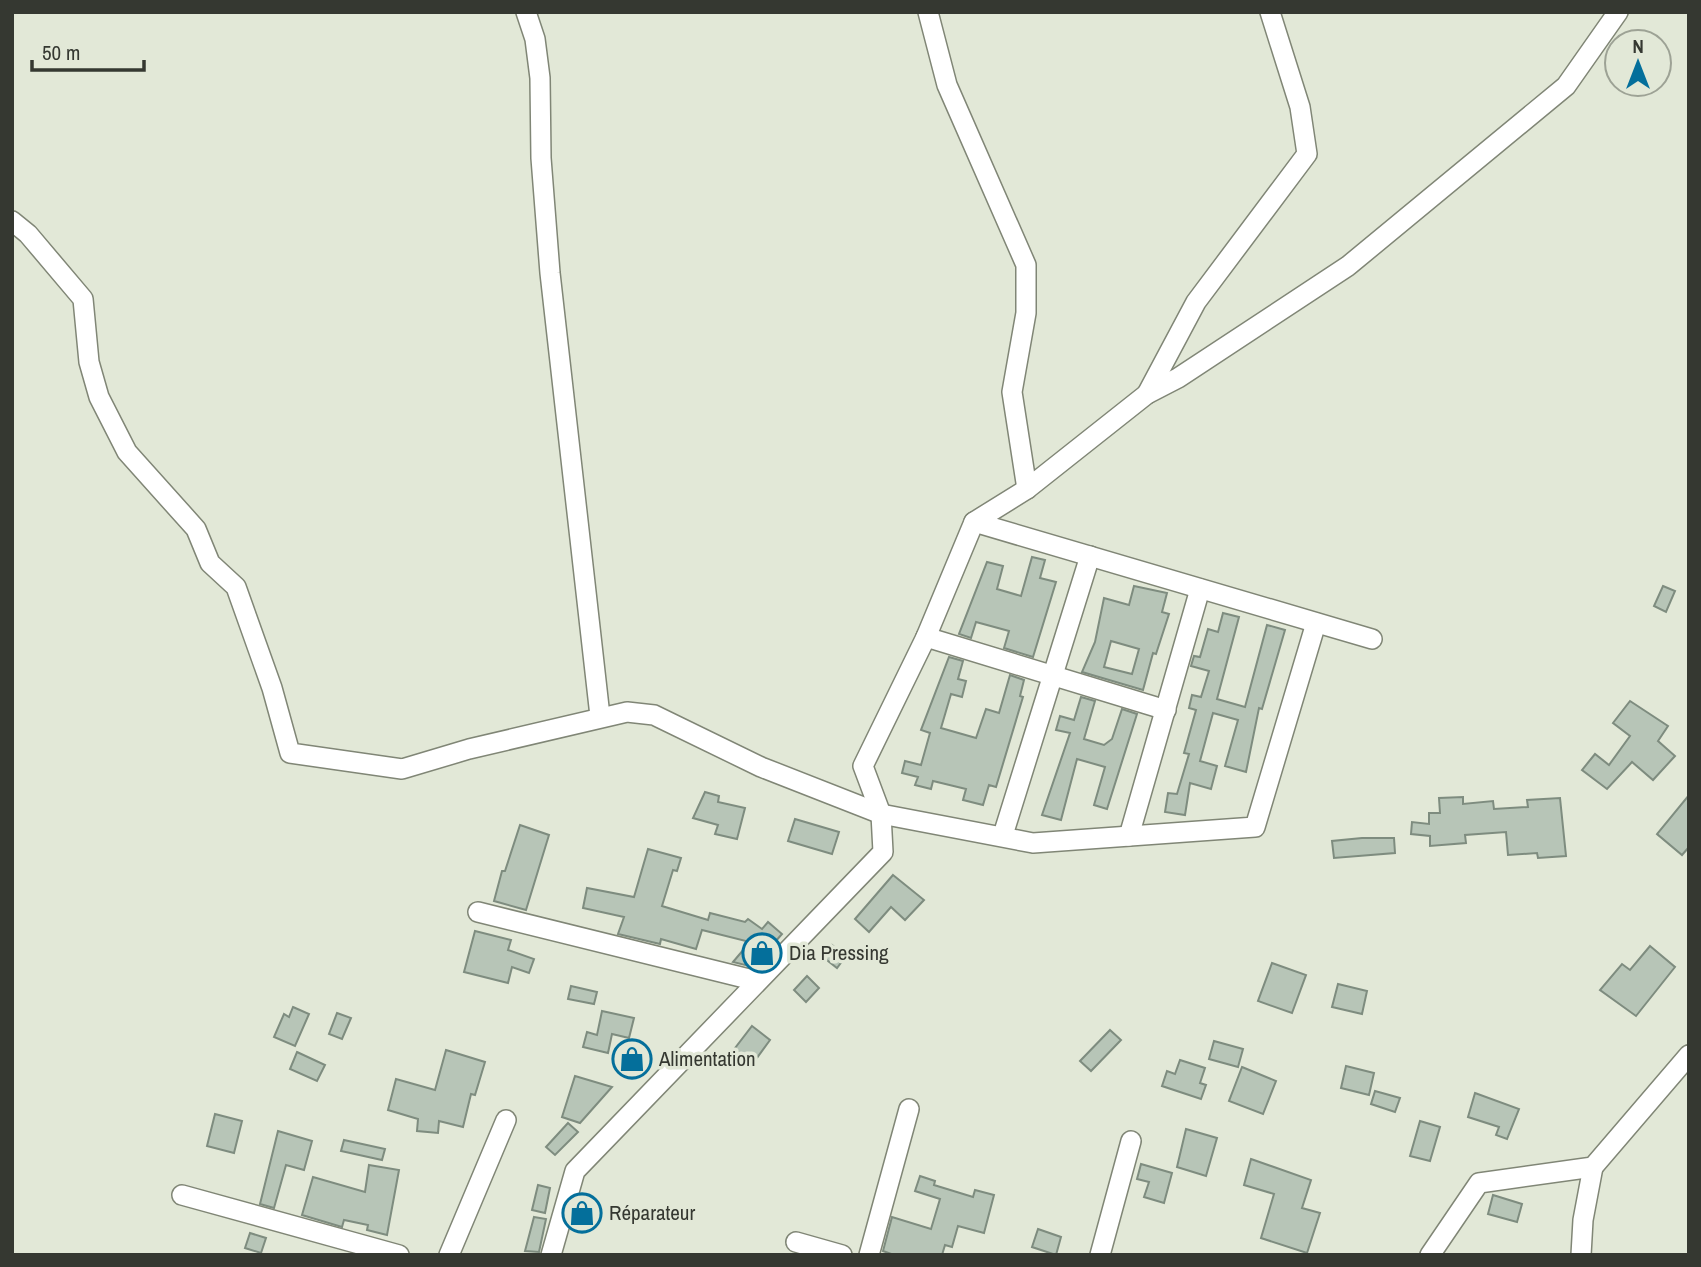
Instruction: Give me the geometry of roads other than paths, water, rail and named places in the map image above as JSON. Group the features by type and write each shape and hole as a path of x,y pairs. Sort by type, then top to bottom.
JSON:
{"street":[{"path":"526,12 534,39 540,78 541,158 550,272 600,716"},
{"path":"928,12 947,86 1026,265 1026,313 1012,392 1027,489"},
{"path":"1147,394 1196,302 1307,154 1300,107 1270,12"},
{"path":"551,1255 575,1171 883,852 881,814 863,766 926,637 974,522 1027,489 1147,394 1178,378 1348,266 1566,86 1618,12"},
{"path":"12,221 28,234 83,299 89,362 99,397 127,452 196,530 210,563 236,587 272,688 290,753 402,769 600,716 627,712 654,715 761,767 881,814 1003,835 1033,843 1255,827 1316,623"},
{"path":"974,522 1371,639"},
{"path":"1003,835 1090,556"},
{"path":"1129,836 1200,589"},
{"path":"926,637 1166,710"},
{"path":"478,912 757,981"},
{"path":"1581,1255 1583,1220 1593,1167 1689,1055"},
{"path":"869,1255 909,1109"},
{"path":"449,1255 506,1120"},
{"path":"1100,1255 1132,1141"},
{"path":"1430,1255 1479,1183 1593,1167"},
{"path":"183,1195 400,1255"},
{"path":"796,1242 842,1255"}],"place":[{"name":"Dia Pressing","path":"762,953"},
{"name":"Alimentation","path":"632,1059"},
{"name":"Réparateur","path":"582,1213"}]}
